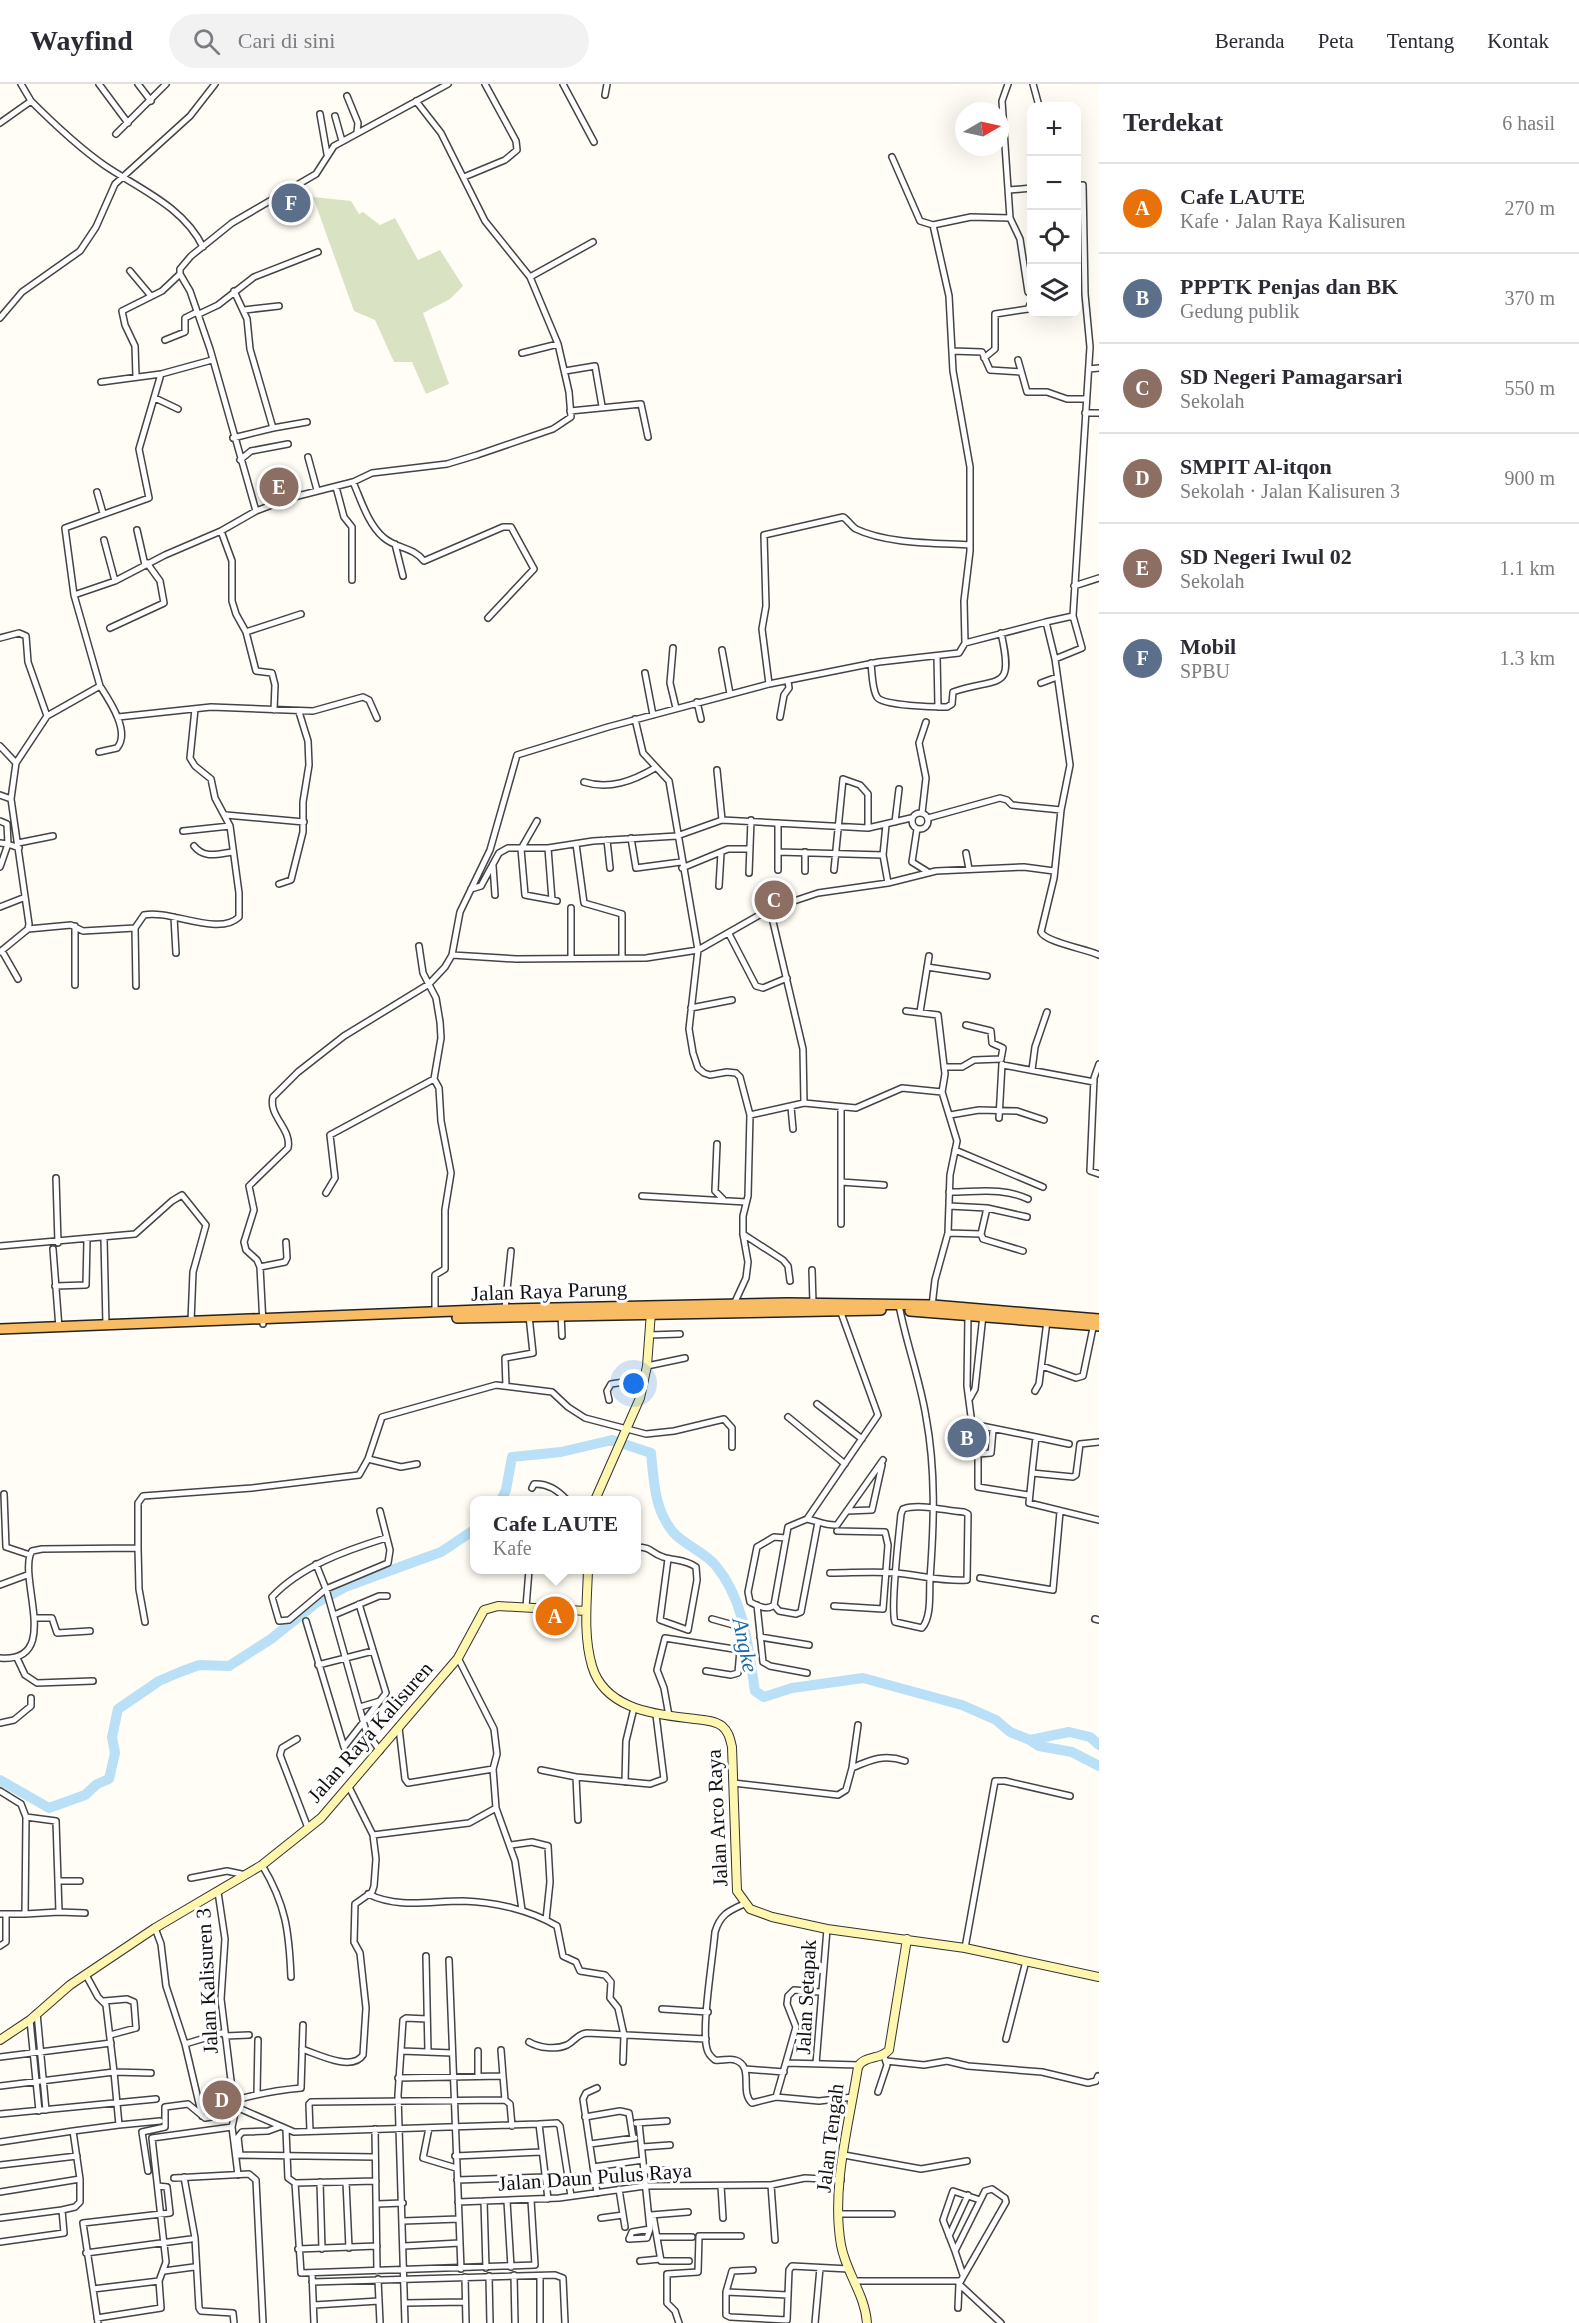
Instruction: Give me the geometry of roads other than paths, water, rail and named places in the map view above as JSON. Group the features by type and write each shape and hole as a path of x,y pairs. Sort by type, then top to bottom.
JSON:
{"highway":[{"name":"Jalan Raya Parung","path":"59,1328 191,1321 651,1312 813,1303 932,1308 1097,1322"},
{"name":"Jalan Raya Parung","path":"0,1331 505,1309 734,1304 840,1310 899,1307"},
{"name":"Jalan Raya Parung","path":"983,1313 1047,1321 1097,1322"}],"main road":[{"path":"597,1496 620,1448 640,1398 647,1366 651,1312"},
{"name":"Jalan Arco Raya","path":"588,1574 587,1646 597,1679 606,1692 634,1708 656,1715 713,1721 723,1726 729,1734 732,1746 737,1891 744,1904 772,1917 827,1929 965,1948 1099,1977"},
{"name":"Jalan Raya Kalisuren","path":"0,2040 30,2020 52,1998 155,1928 262,1865 308,1828 380,1751 458,1658 484,1610 498,1606 586,1611"},
{"path":"885,2058 889,2050 907,1939"},
{"name":"Jalan Tengah","path":"867,2323 866,2310 842,2249 841,2180 859,2065 864,2060 885,2058"}],"street":[{"path":"21,84 31,101 74,143 145,189 176,213 198,236 203,247"},
{"path":"99,84 128,123"},
{"path":"138,84 151,101"},
{"path":"116,134 166,84"},
{"path":"0,318 22,292 80,251 96,227 111,193 122,176 190,116 215,84"},
{"path":"136,376 135,346 125,325 122,311 171,284 180,274 183,263 232,223 316,174 330,149 357,132 448,84"},
{"path":"464,177 505,160 517,150 516,141 485,84"},
{"path":"563,84 594,142"},
{"path":"605,95 607,84"},
{"path":"1008,84 1002,101 1010,218 1020,239 1027,284"},
{"path":"1033,84 1038,102"},
{"path":"347,96 358,123 357,132"},
{"path":"0,123 31,101"},
{"path":"74,595 115,581 146,564 221,531 256,511 317,490 353,482 372,473 447,464 504,447 553,429 568,420 570,411 565,371 558,344 530,277 485,221 441,133 416,101"},
{"path":"320,114 327,156"},
{"path":"335,117 342,141"},
{"path":"892,157 918,218 933,225 965,217 1010,218"},
{"path":"1055,659 1082,648 1077,621 1073,616 1090,347 1084,294 1083,185 1081,185"},
{"path":"1008,190 1027,188"},
{"path":"263,1321 260,1267 257,1260 246,1250 244,1242 254,1210 249,1186 288,1148 289,1142 273,1109 273,1097 298,1072 344,1036 429,984 445,967 452,955 460,912 490,850 516,756 635,719 769,684 871,663 959,653 965,643 964,601 970,545 970,467 958,408 952,351 950,296 933,225"},
{"path":"530,277 593,243"},
{"path":"165,340 185,332 185,318 218,305 254,277 318,252"},
{"path":"130,271 151,296"},
{"path":"180,274 198,313 256,511"},
{"path":"234,291 244,310 250,349 273,428"},
{"path":"244,310 279,306"},
{"path":"984,358 995,349 995,314 1027,309"},
{"path":"522,352 558,344"},
{"path":"952,351 980,352 986,365 993,371 1021,372"},
{"path":"101,382 161,374 212,360"},
{"path":"1018,360 1027,392 1047,392 1067,399 1086,399"},
{"path":"565,371 595,366 602,406"},
{"path":"1089,369 1099,368"},
{"path":"99,752 120,745 118,717 100,686 74,595 64,528 149,498 139,449 161,374"},
{"path":"155,398 178,409"},
{"path":"570,411 602,406 641,404 648,437"},
{"path":"1085,413 1099,413"},
{"path":"233,438 307,422"},
{"path":"240,460 251,451 288,444"},
{"path":"308,458 317,490"},
{"path":"353,482 377,531 395,544 416,552 424,561 503,527 511,527 534,566 533,571 488,618"},
{"path":"336,487 344,517 352,527 352,580"},
{"path":"97,492 103,513"},
{"path":"769,684 762,629 766,606 764,535 770,532 799,529 843,517 854,528 909,542 970,545"},
{"path":"110,628 164,603 160,580 146,564 137,530"},
{"path":"221,531 232,561 232,601 246,632 256,671 272,673 275,685 274,710"},
{"path":"104,540 115,581"},
{"path":"395,544 404,576"},
{"path":"1074,586 1099,578"},
{"path":"246,632 302,614"},
{"path":"965,643 1073,616"},
{"path":"1046,622 1055,659 1070,765 1061,810 1054,871 1041,932 1043,938 1099,955"},
{"path":"0,638 20,633 26,636 28,662 47,716"},
{"path":"871,663 876,696 880,700 888,703 938,707 951,705 956,691 1000,679 1008,666 1001,633"},
{"path":"674,648 670,683 676,708"},
{"path":"722,650 730,694"},
{"path":"937,656 938,707"},
{"path":"645,673 653,715"},
{"path":"1041,683 1057,677"},
{"path":"780,717 784,695 789,688 788,681"},
{"path":"28,930 19,846 11,799 16,763 47,716 100,686"},
{"path":"118,717 195,709 243,707 299,712 326,709 363,697 369,700 378,718"},
{"path":"697,702 701,718"},
{"path":"136,986 135,928 144,915 156,913 215,924 236,920 241,911 230,826 215,798 211,779 195,766 190,758 195,709"},
{"path":"279,884 291,880 304,822 303,802 309,754 299,712"},
{"path":"635,719 643,753 669,781 681,865 698,950 688,1029 698,1068 711,1075 736,1073 740,1077 750,1115 746,1202 742,1234 747,1271 734,1304"},
{"path":"922,813 926,778 919,743 926,722"},
{"path":"0,746 16,763"},
{"path":"584,782 595,785 627,782 655,768"},
{"path":"717,770 722,820"},
{"path":"834,870 841,780 846,778 860,785 868,794 868,828"},
{"path":"895,822 899,789"},
{"path":"0,795 11,799"},
{"path":"928,818 1000,798 1007,800 1012,806 1061,810"},
{"path":"471,888 481,886 504,850 677,836 722,820 868,828 912,818 914,814 922,813 928,818"},
{"path":"226,815 304,822"},
{"path":"912,818 913,826 917,829"},
{"path":"917,829 926,826 928,818"},
{"path":"0,820 8,824 8,844 0,867"},
{"path":"749,873 748,849 751,820"},
{"path":"537,821 521,849 525,895 554,901 548,848"},
{"path":"778,823 778,870"},
{"path":"886,825 883,855 888,883"},
{"path":"183,831 230,826"},
{"path":"917,829 912,862 928,872"},
{"path":"0,843 19,846 53,836"},
{"path":"631,838 636,868 681,865 728,849 748,849"},
{"path":"607,840 610,868"},
{"path":"576,844 584,903 622,914 622,958"},
{"path":"194,846 199,853 207,855 232,852"},
{"path":"778,852 883,855"},
{"path":"805,852 805,871"},
{"path":"719,886 721,853"},
{"path":"966,853 969,869"},
{"path":"493,865 495,895"},
{"path":"452,955 646,958 698,950 770,909 818,893 888,883 928,872 1024,867 1054,871"},
{"path":"0,907 22,898 25,899"},
{"path":"571,908 571,958"},
{"path":"770,909 803,1049 804,1103"},
{"path":"174,917 176,953"},
{"path":"18,980 1,951 28,930 75,926 82,931 135,928"},
{"path":"75,926 75,985"},
{"path":"729,934 756,986 763,988 788,978"},
{"path":"419,946 423,973 436,998 441,1038 434,1079 439,1088 441,1121 451,1173 445,1210 445,1269 435,1275 435,1313"},
{"path":"920,1012 929,956"},
{"path":"927,967 987,976"},
{"path":"691,1008 732,1000"},
{"path":"906,1011 938,1015 944,1068 942,1092 957,1137 949,1192 948,1233 935,1280 932,1308"},
{"path":"1032,1070 1035,1047 1047,1012"},
{"path":"966,1025 991,1031 992,1043 1003,1048 999,1118"},
{"path":"944,1068 963,1067 974,1060 1002,1062 1094,1082"},
{"path":"1099,1064 1094,1082 1096,1124 1090,1171 1099,1174"},
{"path":"326,1193 335,1178 330,1135 434,1079"},
{"path":"750,1115 804,1103 841,1107 868,1104 882,1095 902,1088 942,1092"},
{"path":"791,1107 793,1129"},
{"path":"841,1107 842,1224"},
{"path":"950,1115 965,1111 1017,1111 1044,1119"},
{"path":"717,1144 715,1191 724,1200"},
{"path":"955,1150 1043,1187"},
{"path":"56,1178 58,1243"},
{"path":"841,1182 884,1185"},
{"path":"949,1192 1011,1191 1028,1199"},
{"path":"0,1246 104,1239 135,1234 178,1197 185,1196 206,1225 193,1272 191,1321"},
{"path":"642,1196 746,1202"},
{"path":"949,1206 987,1208 1027,1216"},
{"path":"987,1208 981,1234 986,1242 1023,1251"},
{"path":"948,1233 981,1234"},
{"path":"742,1234 783,1260 788,1266 790,1281"},
{"path":"104,1239 106,1324"},
{"path":"55,1286 86,1285 87,1240"},
{"path":"260,1267 285,1262 286,1242"},
{"path":"53,1249 59,1328"},
{"path":"505,1309 511,1251"},
{"path":"812,1270 813,1303"},
{"path":"830,1573 897,1573 930,1578 967,1580 970,1517 964,1512 935,1510 914,1507 903,1509 897,1573 893,1615 895,1622 900,1625 922,1628 926,1623 930,1578 935,1510 926,1416 899,1307"},
{"path":"807,1519 879,1415 840,1310"},
{"path":"969,1312 970,1423 993,1430 1069,1444"},
{"path":"970,1398 975,1389 977,1376 983,1313"},
{"path":"561,1314 562,1336"},
{"path":"506,1386 505,1358 533,1353 529,1316"},
{"path":"1035,1391 1042,1366 1047,1321"},
{"path":"1042,1366 1081,1377 1097,1322"},
{"path":"649,1335 680,1334"},
{"path":"647,1366 685,1358"},
{"path":"968,1374 977,1376"},
{"path":"609,1400 608,1391 611,1384 644,1379"},
{"path":"145,1622 139,1589 138,1548 138,1503 143,1496 242,1489 352,1477 363,1472 382,1417 496,1385 552,1392 568,1407 585,1418 627,1432 662,1433 724,1419 732,1428 732,1447"},
{"path":"817,1404 862,1439"},
{"path":"788,1417 845,1464"},
{"path":"993,1430 992,1453 978,1454 978,1487 1028,1495"},
{"path":"1036,1437 1028,1495 1029,1503 1099,1520"},
{"path":"1032,1473 1073,1477 1076,1475 1080,1444 1099,1442"},
{"path":"368,1459 401,1467 417,1464"},
{"path":"818,1522 801,1612 796,1614 779,1611 774,1605 786,1538 791,1524 807,1519 837,1525 883,1460 873,1509 847,1511"},
{"path":"532,1488 534,1484 540,1484 557,1489 563,1496"},
{"path":"4,1494 3,1529 7,1549 18,1549 30,1555"},
{"path":"380,1511 386,1538 390,1556 388,1563 327,1591 289,1620 279,1622 272,1597 316,1564 386,1538"},
{"path":"980,1578 1053,1590 1060,1512"},
{"path":"834,1606 883,1609 889,1537 885,1532 837,1531"},
{"path":"774,1605 769,1608 750,1602 748,1595 756,1549 774,1537 786,1538"},
{"path":"641,1547 648,1547 657,1555 668,1559 690,1563 697,1570 688,1630 660,1620 668,1559"},
{"path":"0,1658 17,1658 31,1642 35,1618 27,1575 32,1551 138,1548"},
{"path":"316,1564 327,1591 364,1724 370,1740 380,1751"},
{"path":"526,1608 529,1574"},
{"path":"0,1585 27,1575"},
{"path":"334,1615 379,1596 387,1596"},
{"path":"306,1621 342,1745 346,1746 381,1701 386,1691 359,1604"},
{"path":"757,1605 764,1664 807,1673"},
{"path":"35,1618 52,1617 57,1633 90,1631"},
{"path":"706,1671 738,1673 740,1650 737,1626 712,1619"},
{"path":"760,1637 809,1645"},
{"path":"669,1716 657,1670 665,1638 740,1650"},
{"path":"318,1665 373,1651"},
{"path":"17,1658 25,1675 37,1683 93,1681"},
{"path":"458,1658 494,1728 497,1754 493,1769 496,1808 511,1845 522,1910"},
{"path":"0,1724 16,1719 31,1706 31,1698"},
{"path":"360,1707 381,1701"},
{"path":"625,1782 626,1741 634,1708"},
{"path":"541,1770 576,1777 650,1784 664,1779 656,1715"},
{"path":"733,1783 838,1795 846,1790 852,1768 858,1725"},
{"path":"399,1726 405,1779 408,1783 493,1769"},
{"path":"297,1738 282,1748 280,1755 308,1828"},
{"path":"852,1768 876,1758 891,1756 905,1761"},
{"path":"576,1777 578,1820"},
{"path":"965,1948 995,1781 1005,1780 1070,1796"},
{"path":"302,2049 339,2061 362,2057 366,2008 360,1953 354,1942 355,1904 374,1886 376,1859 373,1835 348,1787"},
{"path":"0,1791 21,1804 26,1816 25,1914"},
{"path":"373,1835 468,1823 496,1808"},
{"path":"26,1816 56,1821 59,1912"},
{"path":"511,1845 532,1842 548,1846 550,1882 546,1920"},
{"path":"262,1865 278,1891 285,1912 289,1932 291,1977"},
{"path":"191,1878 227,1871 246,1875"},
{"path":"58,1881 80,1881"},
{"name":"Jalan Kalisuren 3","path":"218,1892 225,1939 221,1985 235,2113 232,2127 238,2175"},
{"path":"368,1894 388,1903 464,1901 522,1910 546,1920 559,1930 563,1956 576,1962 580,1971 601,1973 609,1977 612,1986 610,1998 618,2008 624,2035 622,2062"},
{"path":"744,1904 719,1918 708,2012 706,2039 708,2052 715,2060 732,2059 745,2069 784,2072"},
{"path":"0,1946 6,1942 3,1914 85,1912"},
{"path":"155,1928 161,1944 166,1986 185,2044 202,2116"},
{"name":"Jalan Setapak","path":"827,1929 820,1992 816,2064 859,2065"},
{"path":"426,1956 428,2052"},
{"path":"449,1960 461,2269"},
{"path":"1006,2039 1026,1961"},
{"path":"86,1975 98,1997 104,2001 127,1999 134,2002 136,2028 110,2035"},
{"path":"776,2097 795,2027 787,2004 788,1996 794,1990 820,1992"},
{"path":"104,2001 111,2043 119,2125"},
{"path":"662,2009 708,2012"},
{"path":"35,2052 37,2013"},
{"path":"405,2323 398,2078 403,2020 406,2018 427,2019"},
{"path":"30,2020 42,2110"},
{"path":"234,2103 256,2094 301,2088 303,2025"},
{"path":"529,2042 536,2046 560,2047 584,2033 706,2039"},
{"path":"185,2044 225,2034 249,2035"},
{"path":"256,2094 258,2040"},
{"path":"0,2057 111,2043"},
{"path":"501,2050 505,2100"},
{"path":"402,2051 452,2053"},
{"path":"478,2051 478,2076"},
{"path":"878,2092 885,2058 924,2065 948,2061 968,2067 1042,2072 1088,2083 1096,2081 1099,2076 1099,2067"},
{"path":"786,2063 816,2064"},
{"path":"745,2069 749,2101 760,2102 776,2097 819,2101 853,2097"},
{"path":"0,2086 114,2072 151,2073"},
{"path":"398,2078 503,2076"},
{"path":"597,2088 583,2096 597,2193"},
{"path":"0,2114 156,2099"},
{"path":"310,2131 309,2104 311,2102 505,2100 510,2104 512,2126"},
{"path":"234,2103 286,2130 454,2128 557,2123 561,2129 571,2196"},
{"path":"148,2171 142,2132 165,2127 165,2107 188,2104 202,2116 208,2118 235,2113"},
{"path":"585,2117 626,2111 629,2113 636,2137 642,2147 645,2186 651,2215 659,2237 660,2259"},
{"path":"0,2142 160,2121"},
{"path":"632,2123 667,2121"},
{"path":"636,2137 639,2123"},
{"path":"541,2124 541,2152 548,2199"},
{"path":"158,2186 166,2185 168,2188 170,2212 161,2214 85,2222 82,2224 97,2320 160,2310 159,2281 166,2262 161,2214 158,2186 152,2140 154,2136 232,2127"},
{"path":"279,2127 268,2131 242,2132 238,2136 240,2155 375,2157"},
{"path":"429,2128 423,2158 456,2168"},
{"path":"375,2129 377,2271"},
{"path":"286,2130 288,2178 295,2183 376,2181"},
{"path":"0,2218 62,2210 78,2205 80,2179 72,2131"},
{"path":"590,2144 636,2137"},
{"path":"642,2147 670,2145"},
{"path":"455,2156 541,2152"},
{"path":"0,2165 77,2156"},
{"path":"844,2156 921,2169 967,2161"},
{"path":"593,2167 643,2160"},
{"path":"645,2171 671,2170"},
{"path":"174,2178 249,2174 258,2184 263,2323"},
{"path":"184,2177 194,2227 199,2308 201,2311 233,2313 234,2323"},
{"path":"457,2180 544,2177"},
{"name":"Jalan Daun Pulus Raya","path":"458,2202 548,2199 645,2186 771,2185 805,2178 841,2180"},
{"path":"0,2192 80,2179"},
{"path":"320,2182 322,2249"},
{"path":"346,2182 349,2248"},
{"path":"295,2183 301,2273 312,2278 378,2279 403,2274 461,2269 511,2267 536,2271 562,2278 565,2323"},
{"path":"771,2185 775,2240"},
{"path":"721,2186 723,2218"},
{"path":"618,2189 625,2227"},
{"path":"955,2251 985,2191 992,2189 1005,2198 1006,2202 959,2283 958,2308"},
{"path":"963,2275 943,2220 953,2191 981,2200"},
{"path":"949,2236 968,2195"},
{"path":"531,2200 540,2323"},
{"path":"484,2201 486,2268"},
{"path":"507,2201 511,2267"},
{"path":"377,2204 403,2203"},
{"path":"0,2242 62,2233 65,2231 62,2210"},
{"path":"651,2215 688,2212"},
{"path":"840,2214 892,2214"},
{"path":"601,2218 623,2215"},
{"path":"650,2229 651,2215"},
{"path":"403,2221 459,2219"},
{"path":"679,2323 675,2311 667,2303 667,2274 698,2272 699,2236 741,2236"},
{"path":"659,2237 692,2237"},
{"path":"86,2253 191,2239"},
{"path":"404,2246 460,2243"},
{"path":"298,2249 377,2246"},
{"path":"640,2261 660,2259 666,2262 689,2261"},
{"path":"753,2270 732,2271 726,2292 724,2308 726,2315 787,2322 789,2270 792,2266 849,2269"},
{"path":"164,2271 194,2267"},
{"path":"815,2323 820,2268"},
{"path":"312,2278 377,2271 465,2277 514,2275 536,2271"},
{"path":"514,2275 515,2323"},
{"path":"489,2276 490,2323"},
{"path":"465,2277 466,2323"},
{"path":"312,2278 314,2323"},
{"path":"378,2279 380,2323"},
{"path":"93,2289 159,2281"},
{"path":"856,2281 959,2283 1001,2323"},
{"path":"726,2292 789,2295"},
{"path":"314,2305 379,2301"},
{"path":"405,2303 465,2302"}],"waterway":[{"name":"Angke","path":"503,1496 512,1457 561,1452 612,1440 651,1453 654,1484 662,1514 673,1532 711,1561 726,1580 744,1626 755,1691 764,1697 792,1688 863,1678 962,1705 996,1720 1010,1732 1030,1740 1069,1732 1090,1737 1099,1745"},
{"path":"0,1780 49,1808 85,1795 97,1784 109,1779 115,1753 112,1737 118,1709 159,1681 199,1665 229,1666 271,1639 316,1603 345,1587 441,1552 470,1533"},
{"path":"1030,1740 1039,1746 1072,1752 1099,1766"}],"place":[{"name":"Mobil","path":"291,203"},
{"name":"SD Negeri Iwul 02","path":"279,487"},
{"name":"SD Negeri Pamagarsari","path":"774,900"},
{"name":"PPPTK Penjas dan BK","path":"967,1438"},
{"name":"Cafe LAUTE","path":"555,1616"},
{"name":"SMPIT Al-itqon","path":"222,2100"}]}
